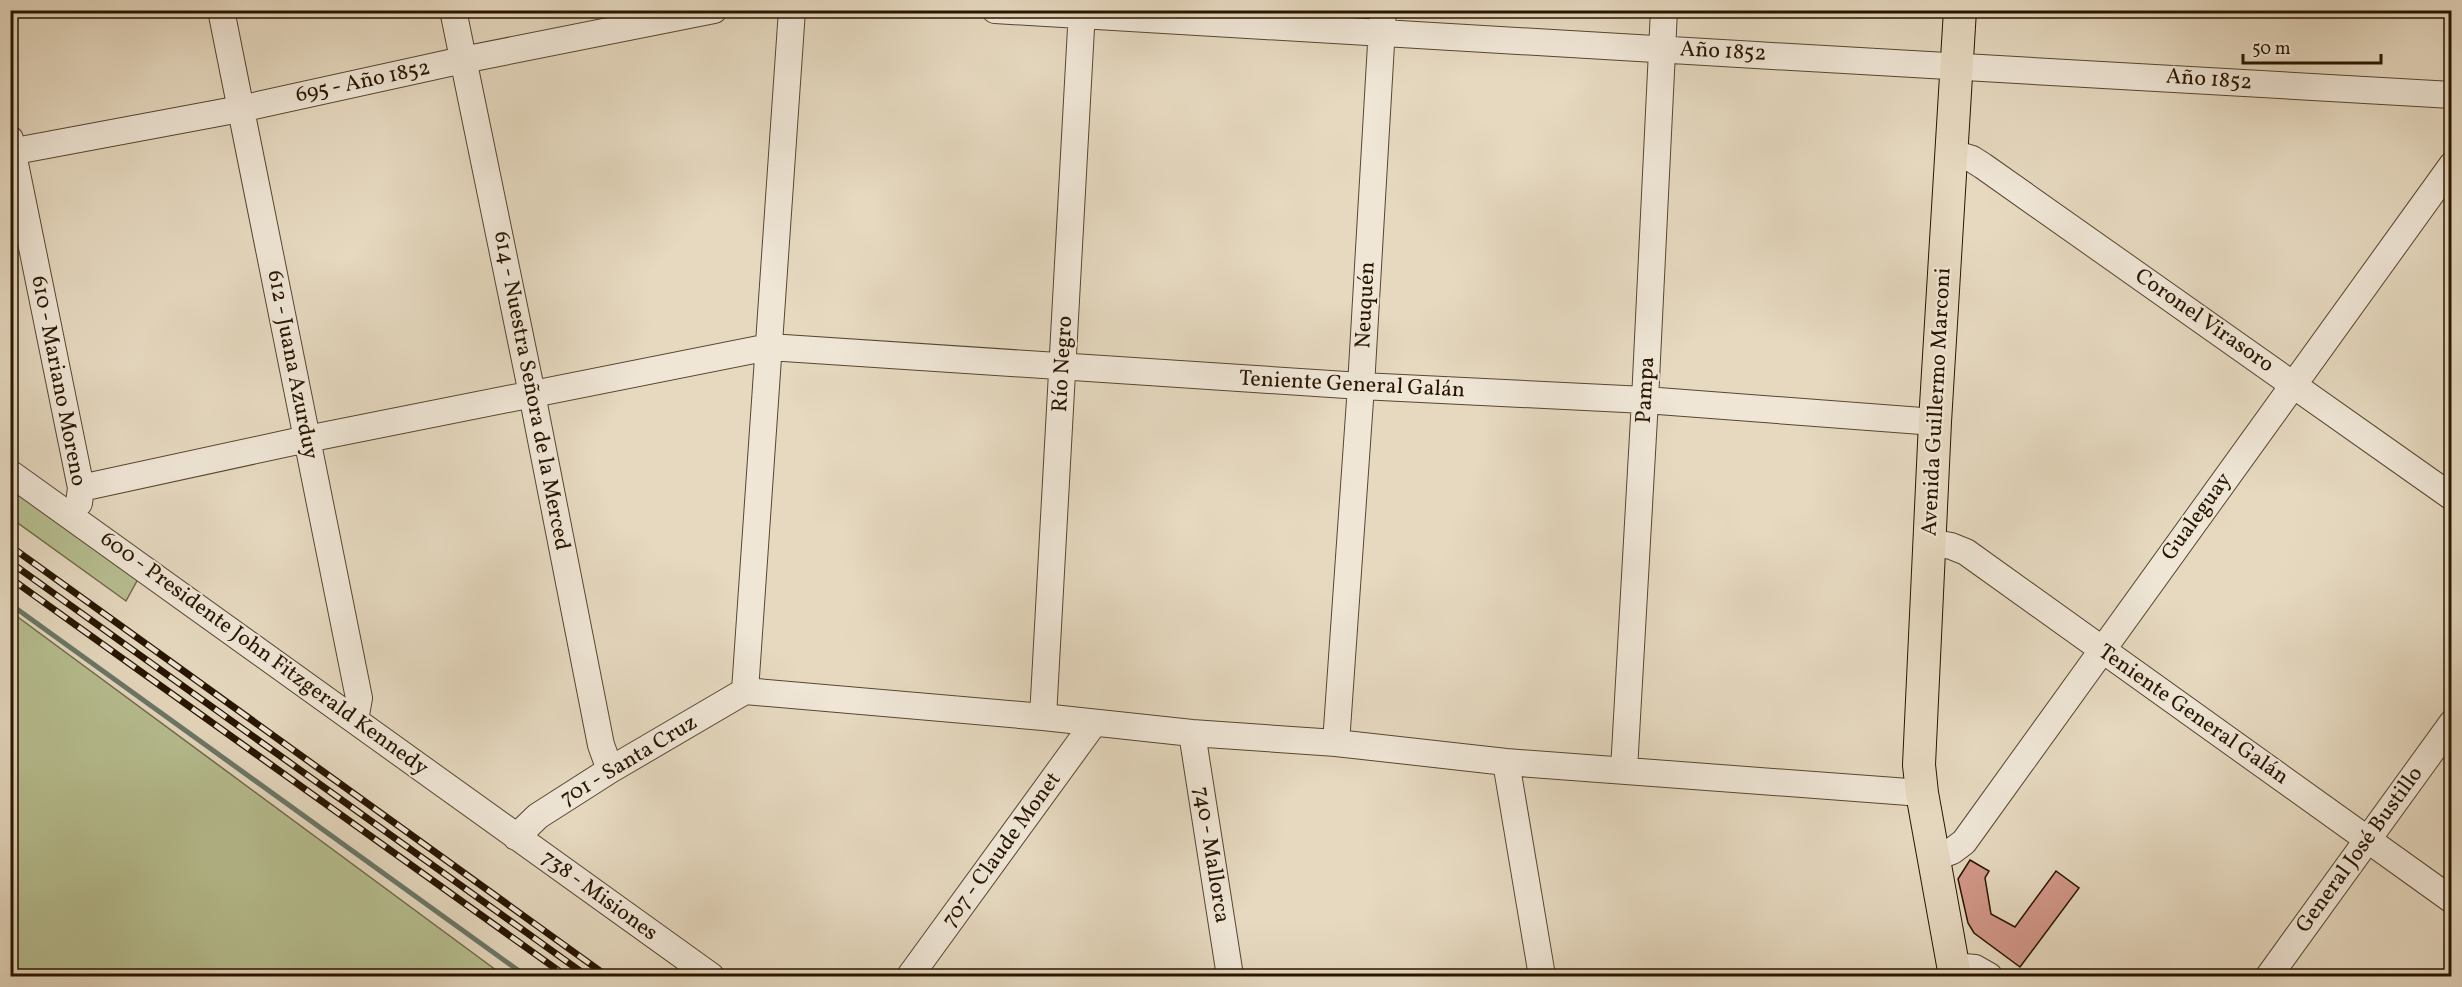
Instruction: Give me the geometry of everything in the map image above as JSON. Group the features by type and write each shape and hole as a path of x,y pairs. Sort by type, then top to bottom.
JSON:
{"main road":[{"name":"Avenida Guillermo Marconi","path":"1954,971 1922,793 1920,765 1935,422 1960,10"}],"street":[{"name":"612 - Juana Azurduy","path":"220,10 359,698 355,720"},
{"name":"614 - Nuestra Señora de la Merced","path":"453,10 601,745 610,770"},
{"name":"695 - Año 1852","path":"11,148 240,109 463,60 714,10"},
{"path":"792,10 746,691 1043,717 1192,733 1336,743 1506,762 1922,793"},
{"name":"Año 1852","path":"995,10 1382,22 1662,49 1957,64 2451,95"},
{"name":"Pampa","path":"1624,770 1646,400 1664,10"},
{"name":"Río Negro","path":"1043,717 1082,13"},
{"name":"Neuquén","path":"1336,743 1361,386 1382,22"},
{"name":"610 - Mariano Moreno","path":"11,148 81,488 80,500 73,517"},
{"name":"Coronel Virasoro","path":"1952,153 1972,159 1983,166 2293,383 2451,497"},
{"name":"Gualeguay","path":"1934,858 1952,851 1964,842 2451,165"},
{"name":"Teniente General Galán","path":"81,488 307,439 769,347 1361,386 1646,400 1935,422"},
{"name":"600 - Presidente John Fitzgerald Kennedy","path":"10,473 516,837"},
{"name":"Teniente General Galán","path":"1929,542 1951,546 1966,552 2451,900"},
{"name":"701 - Santa Cruz","path":"516,837 538,816 610,770 746,691"},
{"name":"707 - Claude Monet","path":"910,976 1094,723"},
{"name":"General José Bustillo","path":"2269,976 2451,723"},
{"name":"740 - Mallorca","path":"1192,733 1230,976"},
{"path":"1506,762 1542,976"},
{"name":"738 - Misiones","path":"516,837 711,976"},
{"path":"1954,971 1975,968 1989,976"}],"green space":[{"path":"11,489 138,579 126,601 11,518"},
{"path":"11,612 500,973 497,976 11,976"}],"building":[{"path":"1970,860 1989,871 1985,878 1991,914 2015,927 2056,871 2079,888 2020,967 1974,933 1968,923 1958,879"}],"waterway":[{"path":"10,604 526,976"}],"railway":[{"path":"10,546 607,976"},
{"path":"10,562 587,976"},
{"path":"10,578 566,976"}]}
